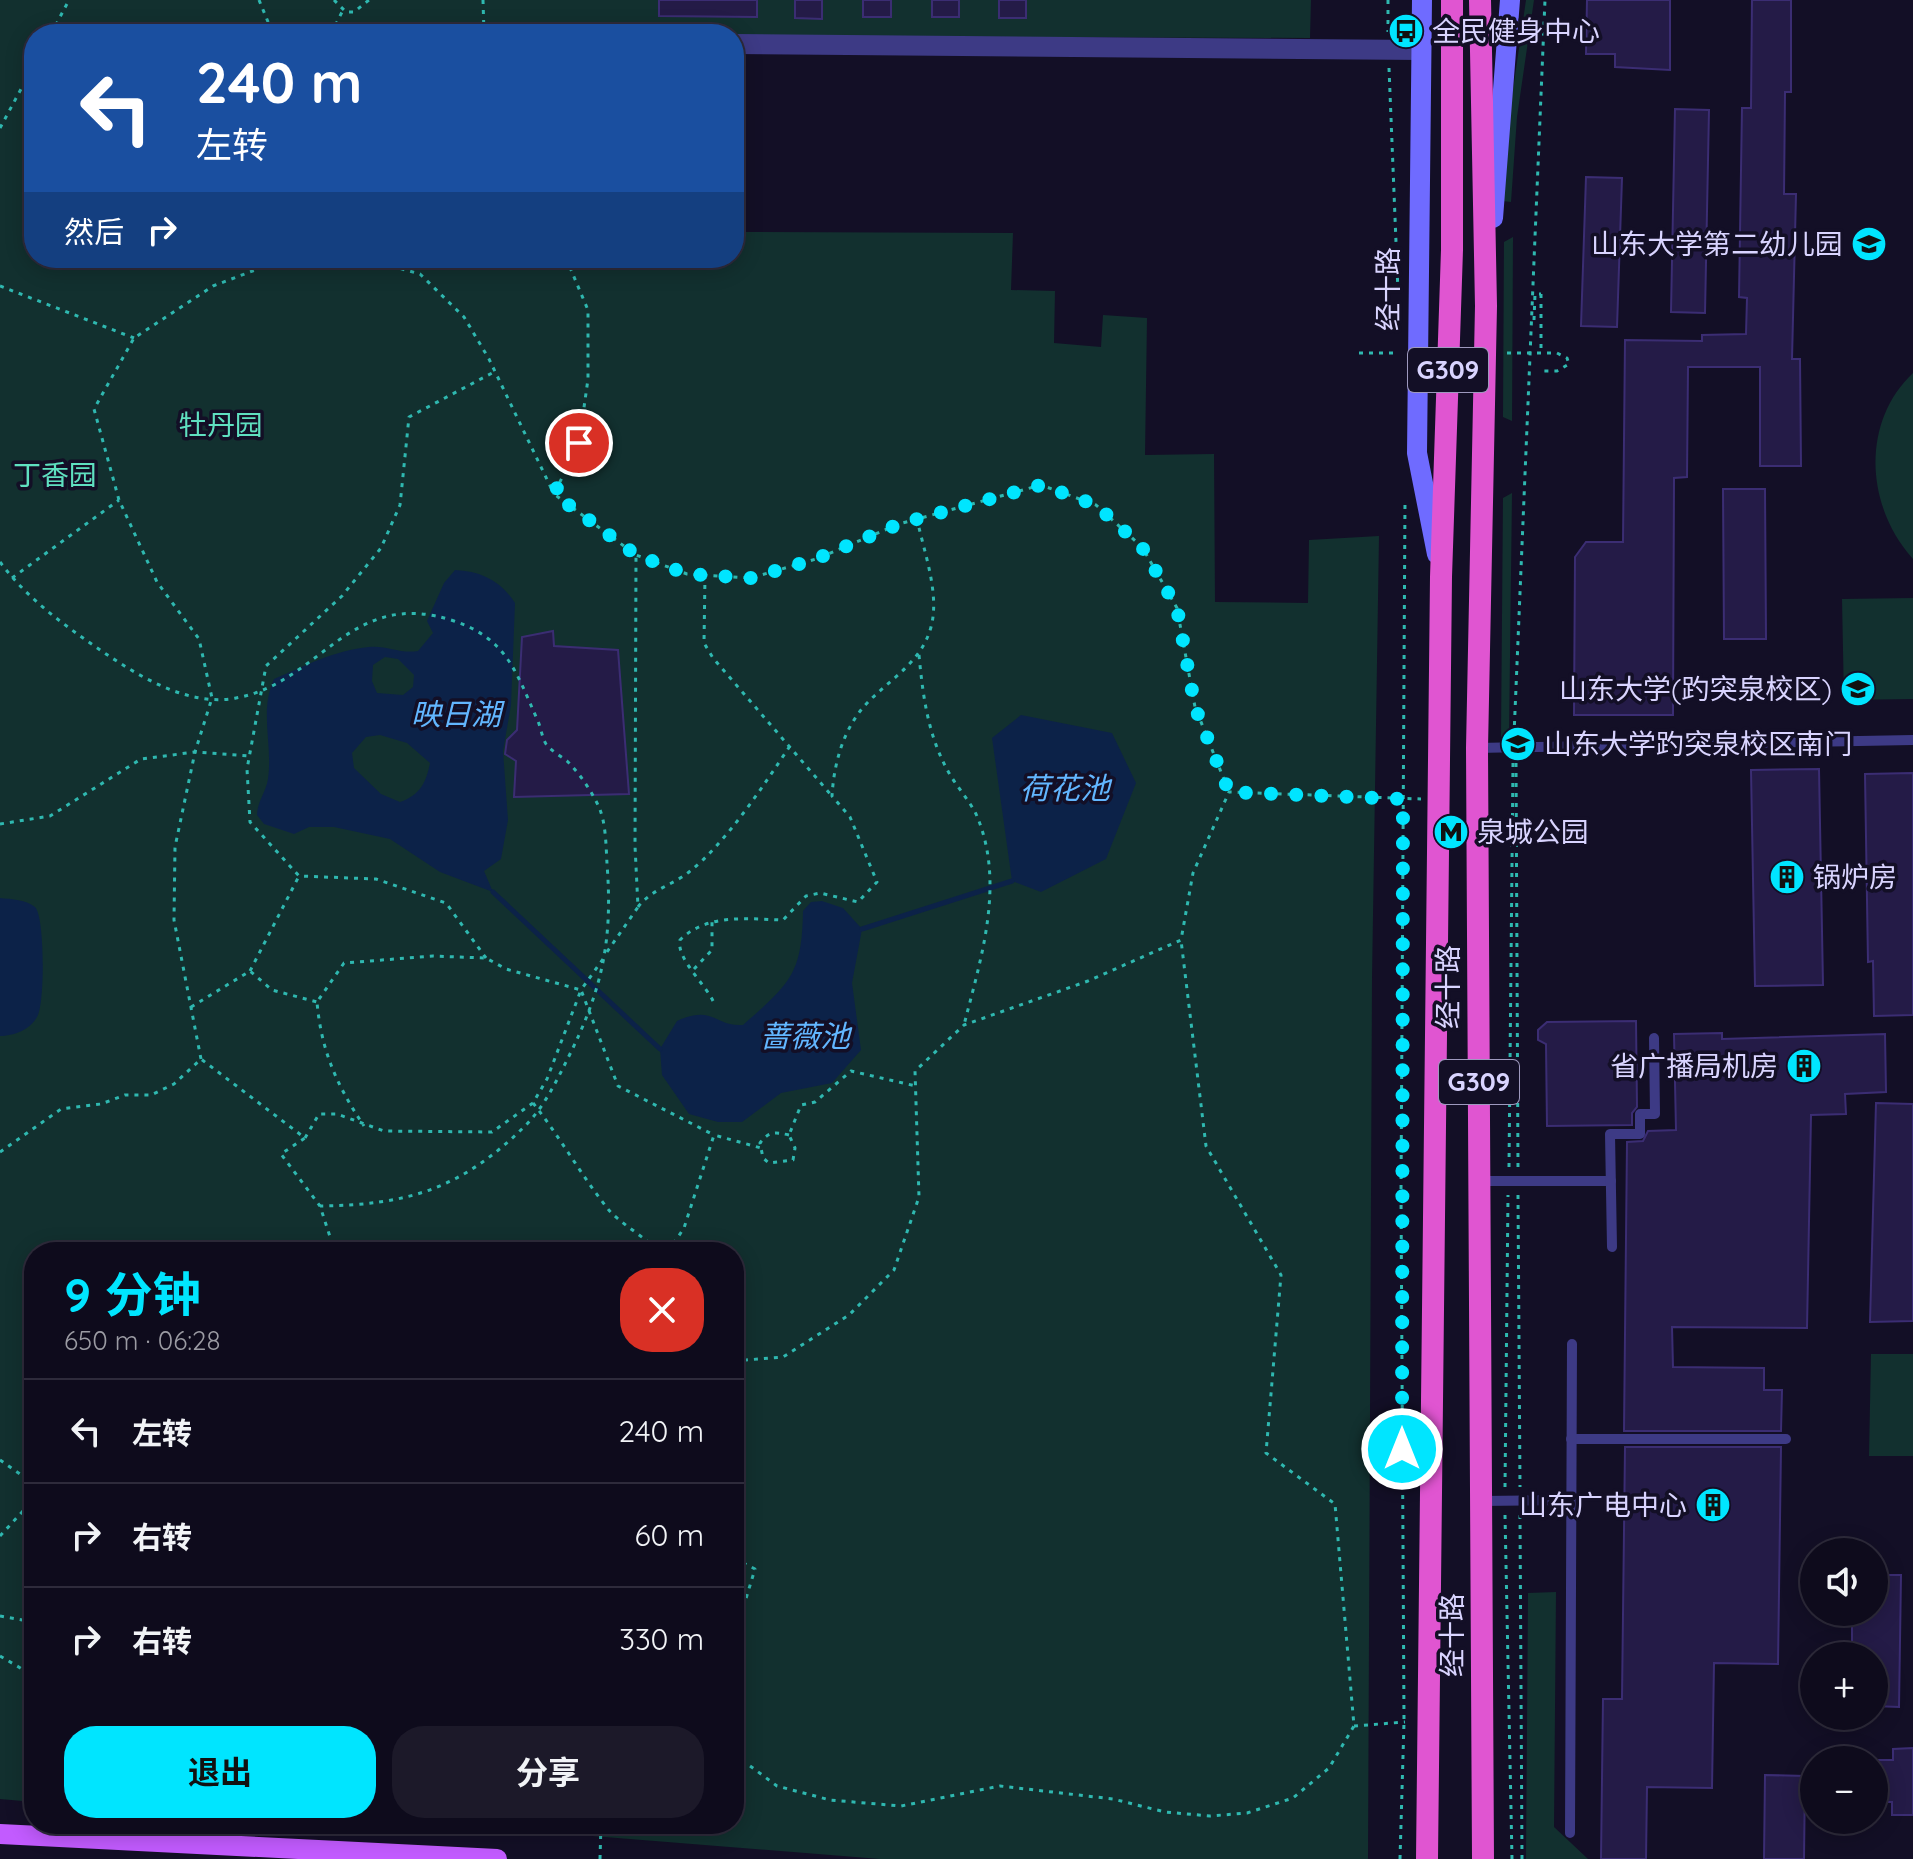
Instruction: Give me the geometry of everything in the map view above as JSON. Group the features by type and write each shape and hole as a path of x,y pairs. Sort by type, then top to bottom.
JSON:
{"highway":[{"name":"经十路","path":"1427,1859 1441,577 1452,250 1452,0"},
{"name":"经十路","path":"1480,0 1486,306 1477,748 1483,1859"}],"main road":[{"name":"经十路","path":"1422,0 1417,453 1441,577"},
{"name":"经十路","path":"1486,306 1510,0"},
{"path":"0,1834 497,1859"}],"street":[{"path":"744,44 1421,50"}],"lane":[{"path":"1477,748 1913,740"},
{"path":"1612,1247 1610,1134 1640,1134 1640,1114 1655,1114 1654,1038"},
{"path":"1479,1181 1611,1181"},
{"path":"1570,1833 1572,1344"},
{"path":"1571,1439 1786,1439"},
{"path":"1481,1501 1571,1500"}],"path":[{"path":"56,24 69,0"},
{"path":"259,0 269,24"},
{"path":"334,0 343,10"},
{"path":"343,10 362,9 369,0"},
{"path":"483,0 484,24"},
{"path":"1388,0 1398,296"},
{"path":"1512,1859 1505,1501 1513,1181 1514,746 1545,0"},
{"path":"336,24 343,10"},
{"path":"0,128 24,84"},
{"path":"260,268 213,286 134,338 94,409 119,500 157,582 199,639 212,698 195,752 175,847 174,920 201,1059 305,1138"},
{"path":"398,268 420,274 464,317 554,494 636,555 687,574 751,578 816,559 917,519 1041,485 1096,505 1142,547 1177,608 1195,707 1229,792 1193,873 1181,940 1206,1146 1281,1275 1266,1453 1335,1504 1354,1726 1329,1768 1293,1798 1247,1813 1210,1816 1165,1812 1113,1799 1000,1786 901,1806 830,1800 777,1786 744,1761"},
{"path":"554,494 579,443 588,379 588,310 570,268"},
{"path":"0,286 134,338"},
{"path":"1522,1859 1520,1500 1513,1181 1514,746 1535,294 1541,294 1541,353"},
{"path":"1400,344 1401,360"},
{"path":"1540,371 1564,369 1569,364 1567,358 1557,353"},
{"path":"494,372 409,417 400,505 381,548 342,596 266,666 249,756 250,822 299,876 376,879 446,903 486,958 506,969 582,989"},
{"path":"1400,1859 1404,1722 1401,1225 1405,487"},
{"path":"12,578 119,500"},
{"path":"832,796 845,735 866,703 919,655 931,627 933,601 917,519"},
{"path":"636,555 635,846 638,907"},
{"path":"0,562 52,617 144,679 201,698 235,699 283,680 349,631 384,617 408,614 453,621 480,633 502,648 546,745 583,779 600,809 609,892 601,984 555,1086 532,1118 484,1163 436,1187 375,1205 320,1206"},
{"path":"705,575 704,643 713,658 850,817 877,882 858,902 820,893 806,896 783,920 735,918 712,922 680,940 681,954 713,1001"},
{"path":"919,655 925,715 948,771 976,814 988,860 988,927 964,1025"},
{"path":"332,1242 320,1206 281,1154 305,1138 319,1114 337,1114 384,1131 492,1132 533,1103 547,1079 582,989 638,907 648,894 689,872 751,804 790,746"},
{"path":"0,824 50,816 141,759 195,752 249,756"},
{"path":"1229,792 1439,799"},
{"path":"191,1007 250,971 299,876"},
{"path":"694,969 712,950 712,922"},
{"path":"744,1360 783,1357 849,1315 894,1270 919,1197 915,1071 964,1025 1088,981 1181,940"},
{"path":"364,1126 339,1089 320,1039 317,1002 344,963 433,956 486,958"},
{"path":"250,971 272,990 317,1002"},
{"path":"582,989 618,1086 714,1135 761,1148"},
{"path":"0,1152 61,1109 101,1104 125,1095 151,1095 174,1084 201,1059"},
{"path":"789,1135 767,1134 760,1143 769,1163 793,1160 795,1148 789,1135 801,1105 815,1102 851,1071 916,1086"},
{"path":"533,1103 565,1143 609,1212 650,1242"},
{"path":"675,1242 684,1228 714,1135"},
{"path":"0,1460 24,1477"},
{"path":"0,1536 24,1510"},
{"path":"744,1563 755,1569 744,1605"},
{"path":"0,1616 24,1620"},
{"path":"0,1656 24,1670"},
{"path":"1354,1726 1429,1721"},
{"path":"600,1859 601,1834"}],"green space":[{"path":"0,0 1311,0 1310,38 744,36 744,24 24,24 24,268 744,268 744,232 1013,233 1011,290 1055,291 1054,343 1101,347 1103,315 1147,318 1145,455 1214,454 1215,602 1308,603 1309,540 1379,536 1372,979 1368,1859 880,1859 567,1834 744,1834 744,1242 24,1242 24,1801 0,1799"},
{"path":"1526,0 1534,0 1517,117 1511,202 1503,201 1509,117"},
{"path":"1513,237 1512,421 1503,417 1504,242"},
{"path":"1913,373 1913,559 1897,538 1886,515 1878,490 1876,465 1877,440 1884,416 1896,393"},
{"path":"1512,493 1509,737 1501,737 1503,498"},
{"path":"1913,598 1913,699 1844,700 1842,599"},
{"path":"1871,1354 1913,1354 1913,1456 1869,1456"},
{"path":"1556,1592 1554,1827 1588,1859 1526,1859 1528,1593"}],"water":[{"name":"映日湖","path":"455,570 473,572 497,583 515,603 511,705 503,751 508,820 501,859 484,871 493,892 440,872 390,839 334,827 309,827 294,834 264,824 257,815 268,779 267,704 274,679 344,651 375,647 418,651 433,633 427,621 444,583","holes":["385,657 398,659 414,675 413,687 403,695 377,693 372,681 373,665","380,735 407,743 430,763 421,787 413,796 400,802 381,794 354,768 352,753 366,737"]},
{"name":"荷花池","path":"1021,715 1112,733 1136,783 1106,859 1041,892 1012,881 992,738"},
{"path":"0,898 23,901 35,907 41,926 43,961 37,1017 21,1031 0,1036"},
{"name":"蔷薇池","path":"822,901 843,908 862,929 852,983 861,1050 832,1083 781,1093 742,1122 718,1122 689,1114 662,1075 660,1049 677,1021 689,1016 706,1015 733,1025 743,1025 790,976 800,950 803,911 811,902"}],"building":[{"path":"659,0 757,0 757,17 659,16"},
{"path":"795,0 822,0 822,19 795,18"},
{"path":"863,0 891,0 891,17 863,17"},
{"path":"932,0 959,0 959,17 932,17"},
{"path":"999,0 1026,0 1026,18 999,18"},
{"path":"1587,0 1670,0 1670,70 1615,67 1615,54 1586,54"},
{"path":"1752,0 1791,0 1791,92 1785,92 1784,194 1796,194 1792,359 1800,359 1801,466 1760,466 1760,367 1688,367 1687,477 1674,478 1673,715 1574,715 1575,557 1586,542 1623,542 1625,340 1702,341 1702,335 1746,334 1747,298 1739,297 1742,108 1751,108"},
{"path":"1675,109 1709,110 1705,313 1671,312"},
{"path":"1586,177 1622,178 1617,327 1581,326"},
{"path":"1723,489 1765,489 1766,639 1724,639"},
{"path":"553,631 554,646 618,650 629,794 514,797 516,761 505,754 507,740 517,730 522,637"},
{"name":"锅炉房","path":"1819,769 1823,985 1755,986 1751,770"},
{"path":"1913,773 1913,1015 1874,1016 1873,961 1868,962 1865,774"},
{"path":"1636,1021 1637,1107 1632,1113 1632,1125 1547,1126 1546,1044 1538,1040 1538,1030 1547,1022"},
{"path":"1722,1033 1722,1039 1885,1034 1886,1092 1845,1094 1846,1114 1811,1115 1807,1328 1672,1327 1673,1367 1764,1368 1764,1390 1782,1390 1781,1431 1624,1431 1627,1142 1643,1141 1648,1131 1676,1130 1674,1034"},
{"path":"1876,1103 1913,1104 1913,1321 1870,1322"},
{"path":"1625,1447 1781,1447 1778,1664 1714,1663 1712,1788 1647,1787 1646,1859 1601,1859 1603,1699 1622,1699"},
{"path":"1888,1575 1901,1575 1899,1707 1888,1707 1888,1642 1852,1642 1852,1626 1888,1626"},
{"path":"1913,1748 1913,1815 1892,1815 1892,1802 1888,1802 1888,1760 1893,1760 1893,1749"},
{"path":"1765,1775 1800,1776 1800,1834 1804,1834 1804,1859 1764,1859"}],"waterway":[{"path":"862,929 1012,881"},
{"path":"493,892 660,1049"}],"place":[{"name":"全民健身中心","path":"1406,31"},
{"name":"山东大学第二幼儿园","path":"1869,244"},
{"name":"山东大学(趵突泉校区)","path":"1858,689"},
{"name":"山东大学趵突泉校区南门","path":"1518,744"},
{"name":"泉城公园","path":"1451,832"},
{"name":"锅炉房","path":"1787,877"},
{"name":"省广播局机房","path":"1804,1066"},
{"name":"山东广电中心","path":"1713,1505"}],"route":[{"path":"579,443 554,494 636,555 687,574 751,578 816,559 899,524 1041,485 1096,505 1142,547 1177,608 1195,707 1229,792 1403,799 1402,1449"}],"park label":[{"name":"牡丹园","path":"221,425"},
{"name":"丁香园","path":"55,475"}]}
